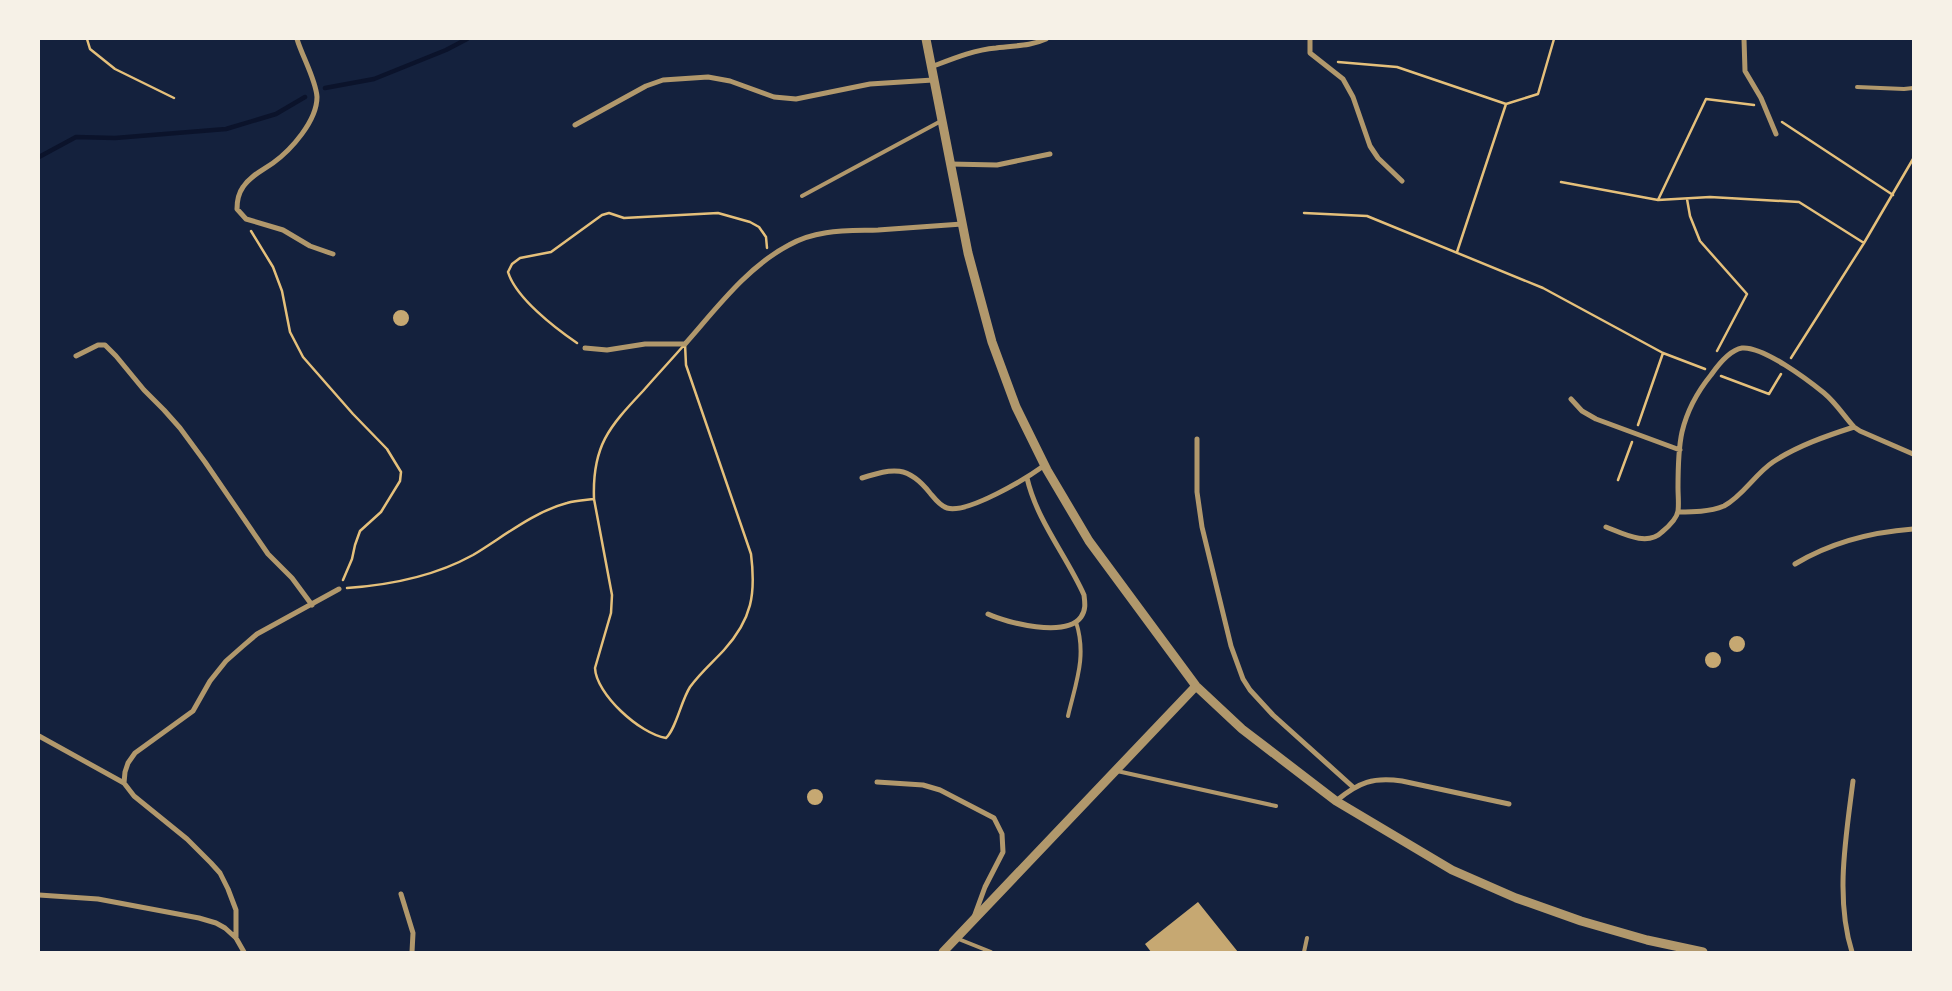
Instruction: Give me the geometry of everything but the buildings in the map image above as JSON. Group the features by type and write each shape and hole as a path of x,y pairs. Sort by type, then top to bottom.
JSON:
{"street":[{"path":"297,39 315,88 316,106 309,122 294,145 243,186 238,197 237,209 246,219 283,230 310,246 333,254"},
{"path":"926,39 962,224 992,342 1016,407 1045,465 1089,541 1196,686 1242,729 1336,801 1452,870 1516,898 1581,921 1647,940 1703,952"},
{"path":"931,67 968,54 997,48 1029,45 1046,39"},
{"path":"1310,39 1310,53 1343,79 1353,97 1370,146 1378,158 1402,181"},
{"path":"1744,39 1745,71 1768,113 1776,134"},
{"path":"575,125 646,86 663,80 708,77 730,81 774,98 796,99 870,84 934,80"},
{"path":"950,164 997,165 1050,154"},
{"path":"585,348 606,350 645,344 685,344 728,295 770,257 789,244 809,236 836,230 962,224"},
{"path":"76,356 98,345 105,345 116,356 144,390 180,428 268,554 292,578 312,605"},
{"path":"1606,527 1629,536 1651,538 1663,531 1678,512 1682,431 1691,406 1712,372 1730,355 1743,348 1756,350 1786,366 1824,393 1854,427 1913,454"},
{"path":"1571,399 1582,411 1596,419 1680,450"},
{"path":"1678,512 1698,512 1723,506 1731,501 1771,464 1783,456 1810,443 1854,427"},
{"path":"1197,438 1197,492 1202,527 1231,646 1243,679 1250,690 1273,715 1353,787"},
{"path":"862,478 885,471 899,470 908,473 923,484 940,504 951,509 967,506 1007,489 1045,465"},
{"path":"988,614 1012,623 1041,627 1062,626 1076,622 1083,615 1085,607 1084,595 1044,524 1026,478"},
{"path":"1795,564 1824,549 1881,534 1913,529"},
{"path":"124,783 124,772 136,753 193,711 210,681 226,661 257,634 339,589"},
{"path":"943,952 1114,770 1196,686"},
{"path":"39,736 124,783 134,796 187,839 220,872 236,910 236,938"},
{"path":"1336,801 1353,787 1387,779 1509,804"},
{"path":"1852,952 1846,932 1843,910 1846,840 1853,781"},
{"path":"877,782 908,783 940,790 994,818 1002,834 1003,852 985,887 973,920"},
{"path":"400,894 413,933 412,952"},
{"path":"39,895 98,898 199,918 216,923 236,938 244,952"}],"lane":[{"path":"1857,87 1913,88"},
{"path":"802,196 941,121"},
{"path":"1068,716 1081,660 1081,637 1076,622"},
{"path":"1114,770 1276,806"},
{"path":"956,938 991,952"},
{"path":"1304,952 1306,938"}],"path":[{"path":"87,39 90,50 115,69 174,98"},
{"path":"1337,62 1397,67 1506,104 1538,94 1554,39"},
{"path":"1658,200 1706,98 1756,105 1893,195"},
{"path":"1457,252 1506,104"},
{"path":"1304,213 1367,216 1542,288 1663,353 1769,394 1864,243 1913,160"},
{"path":"1562,182 1658,200 1710,197 1799,202 1864,243"},
{"path":"1687,198 1690,216 1700,241 1747,294 1716,353"},
{"path":"237,209 273,267 282,291 290,332 303,357 352,414 387,449 401,472 400,481 381,512 360,531 354,545 352,559 339,589 392,584 409,580 472,556 529,520 567,503 594,499"},
{"path":"585,348 556,328 518,292 508,272 512,264 520,258 551,252 602,215 609,213 624,218 661,218 718,213 750,222 759,227 766,237 766,246 770,257"},
{"path":"685,344 686,365 750,554 753,572 752,600 749,612 734,638 690,687 680,705 671,733 666,738 657,737 632,721 606,694 596,675 595,668 611,613 612,595 594,499 595,466 602,444 613,423 685,344"},
{"path":"1618,480 1663,353"}],"waterway":[{"path":"325,88 374,79 446,50 467,39"},
{"path":"39,157 76,137 115,138 226,129 276,114 305,97"}]}
